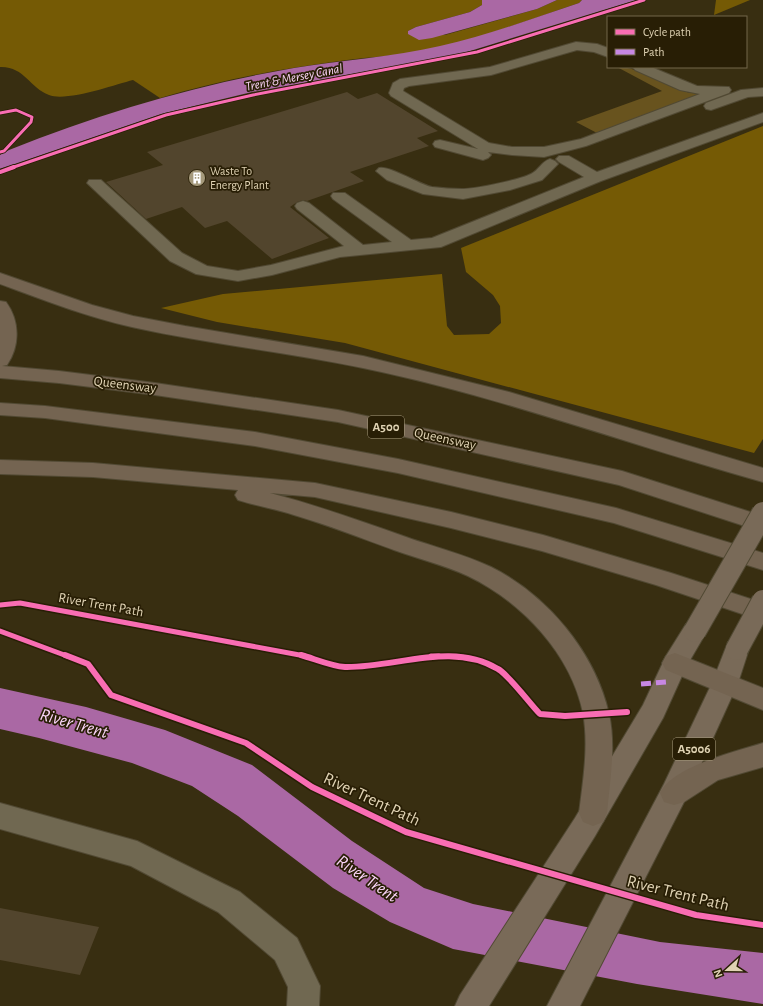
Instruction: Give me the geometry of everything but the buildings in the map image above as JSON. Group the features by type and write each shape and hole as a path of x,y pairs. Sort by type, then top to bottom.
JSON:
{"highway":[{"path":"0,278 86,309 131,321 185,332 363,362 509,398 763,476"},
{"path":"0,306 7,320 8,327 1,363"},
{"name":"Queensway","path":"1,363 59,377 156,388 338,416 622,478 763,524"},
{"path":"0,409 45,412 255,439 398,466 616,516 763,562"},
{"path":"0,467 93,470 315,490 451,520 543,543 663,579 763,612"},
{"path":"171,478 243,494 318,514 484,573 524,601 547,623 564,645 579,668 591,693 596,714 598,740 589,820"},
{"path":"675,663 763,699"},
{"path":"674,793 710,771 763,755"}],"main road":[{"path":"471,1006 589,820 654,710 675,663 763,512"},
{"name":"A5006","path":"563,1006 674,793 725,683 737,649 763,601"}],"street":[{"path":"607,52 597,48 576,46 491,71 405,82 398,86 396,93 485,147 512,151 544,152 586,142 724,90"},
{"path":"642,68 685,88 697,90 724,90 759,84 763,85"},
{"path":"384,171 392,177 429,191 463,194 510,185 537,177 557,162 746,93 763,92"},
{"path":"95,184 176,257 202,270 238,276 272,270 339,252 435,243 596,178 763,117"},
{"path":"440,144 483,155 557,162 596,178"},
{"path":"339,196 408,246"},
{"path":"303,206 359,250"},
{"path":"0,816 137,854 229,902 286,948 304,986 303,1006"}],"shaded area":[{"path":"0,0 482,0 482,5 470,12 416,27 408,31 445,35 537,9 557,0 582,0 579,3 498,30 437,48 276,71 229,80 160,98 133,80 78,95 57,97 42,92 15,70 0,67"},
{"path":"716,0 750,0 714,15"},
{"path":"619,68 634,70 686,92 707,93 597,133 576,122 662,91"},
{"path":"763,126 763,439 754,453 345,343 217,322 161,308 223,294 442,274 447,326 454,335 489,334 501,323 500,306 493,295 466,272 461,248"}],"water":[{"path":"482,0 557,0 537,9 432,38 419,40 408,34 408,31 416,27 470,12 482,5"},
{"name":"Trent & Mersey Canal","path":"582,0 636,0 457,55 252,92 161,114 0,169 0,155 9,150 114,112 185,92 257,75 312,65 404,53 458,42 527,21 579,3"},
{"name":"River Trent","path":"0,688 86,707 165,730 252,765 352,841 424,888 473,904 660,942 763,953 763,1004 637,984 453,949 390,922 333,888 238,816 192,786 132,763 0,729"}],"marked path":[{"path":"641,684 666,682"}],"cycle path":[{"path":"0,172 166,115 253,95 477,52 644,0"},
{"path":"0,113 16,110 32,117 31,122 4,151 0,152"},
{"name":"River Trent Path","path":"0,605 20,603 289,652 344,667 393,664 432,656 459,657 482,661 500,670 540,714 565,716 627,712"},
{"name":"River Trent Path","path":"0,631 88,664 111,695 246,743 312,787 406,832 696,915 763,925"}],"place":[{"name":"Waste To Energy Plant","path":"197,178"}]}
